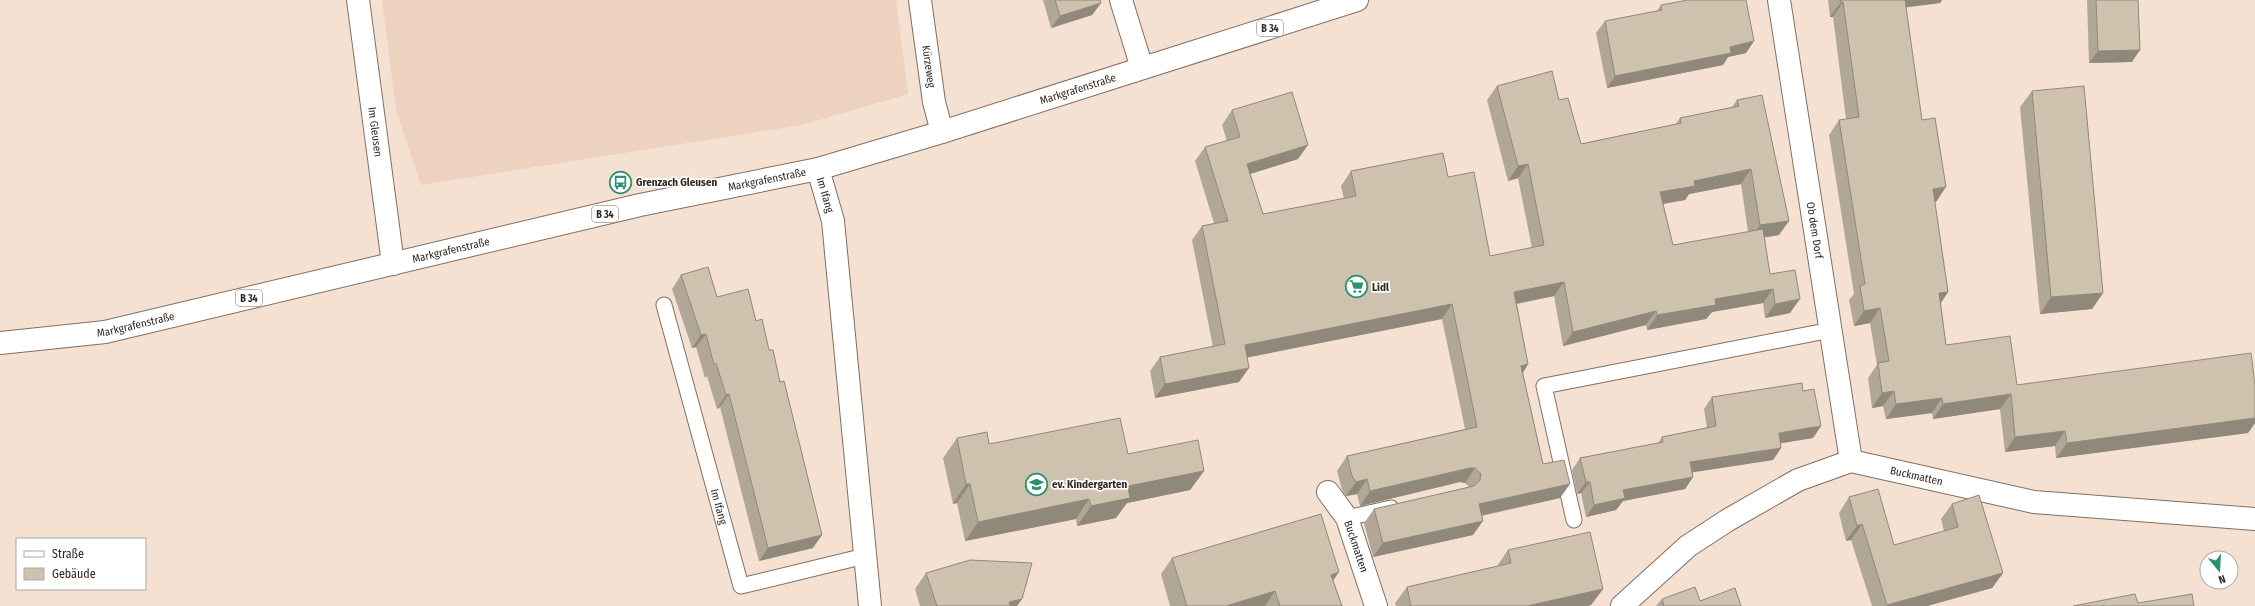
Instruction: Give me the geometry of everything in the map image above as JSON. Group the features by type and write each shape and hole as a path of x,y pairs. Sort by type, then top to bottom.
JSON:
{"street":[{"name":"Im Gleusen","path":"358,0 393,264"},
{"name":"Kürzeweg","path":"920,0 934,102 942,132"},
{"path":"1122,0 1142,68"},
{"name":"Markgrafenstraße","path":"0,343 105,332 647,204 818,169 942,132 1142,68 1316,7 1357,0"},
{"name":"Ob dem Dorf","path":"1779,0 1851,461"},
{"name":"Im Ifang","path":"818,169 833,221 870,606"},
{"path":"1622,606 1688,546 1728,520 1798,480 1851,461"},
{"name":"Buckmatten","path":"1851,461 2034,502 2255,519"},
{"name":"Buckmatten","path":"1328,492 1347,518 1376,606"}],"lane":[{"name":"Im Ifang","path":"664,305 741,586 865,556"},
{"path":"1574,520 1544,386 1831,330"},
{"path":"1347,518 1409,504"}],"shaded area":[{"path":"382,0 896,0 908,94 802,125 421,185 396,110"}],"building":[{"path":"1055,0 1100,0 1101,3 1060,16"},
{"path":"1688,0 1746,0 1754,41 1730,47 1731,53 1615,76 1605,21 1662,10 1661,5"},
{"path":"1840,0 1905,0 1922,120 1935,118 1946,187 1933,189 1948,292 1939,293 1946,345 2010,336 2017,385 2251,353 2255,385 2255,418 2067,443 2065,431 2015,437 2011,394 1943,404 1942,398 1896,404 1894,391 1882,393 1878,363 1889,361 1880,308 1864,311 1860,286 1865,284 1839,120 1859,117 1843,2"},
{"path":"2096,0 2138,0 2140,50 2098,51"},
{"path":"1552,71 1559,100 1568,98 1581,144 1681,123 1680,118 1739,106 1737,100 1762,95 1789,221 1760,225 1751,169 1694,181 1695,186 1660,192 1673,245 1763,229 1770,274 1795,270 1800,299 1775,304 1773,289 1715,299 1716,305 1657,315 1656,311 1573,332 1564,282 1514,292 1528,364 1521,366 1543,464 1564,460 1570,484 1479,504 1483,521 1383,543 1374,509 1474,486 1480,480 1481,474 1475,468 1470,468 1370,491 1367,479 1356,482 1352,476 1347,456 1477,427 1452,304 1245,345 1249,368 1165,384 1160,357 1225,344 1202,226 1228,221 1205,147 1240,137 1232,110 1292,92 1308,145 1247,164 1263,214 1356,196 1351,171 1443,153 1448,177 1474,172 1490,256 1544,245 1528,164 1518,166 1497,86"},
{"path":"2084,86 2103,293 2051,297 2032,91"},
{"path":"708,267 717,297 748,289 756,321 762,319 769,350 773,350 780,382 784,381 822,535 768,548 729,394 726,395 716,363 714,365 706,334 701,335 681,275"},
{"path":"1802,383 1803,391 1814,389 1821,426 1779,433 1781,448 1690,462 1693,477 1623,490 1625,498 1594,505 1590,482 1586,482 1580,458 1663,442 1662,437 1716,426 1712,397"},
{"path":"1120,418 1128,454 1198,440 1204,471 1128,486 1130,498 1091,506 1089,499 978,522 970,484 966,484 957,438 987,432 989,444"},
{"path":"1878,489 1894,545 1958,527 1952,504 1979,495 2003,573 1887,605 1862,524 1857,526 1849,497"},
{"path":"1321,514 1339,572 1331,575 1342,606 1280,606 1275,591 1226,606 1187,606 1172,558"},
{"path":"1590,532 1603,589 1527,606 1411,606 1407,587 1511,563 1508,550"},
{"path":"970,560 1032,563 1022,599 1009,602 1010,606 937,606 926,573"},
{"path":"1695,587 1700,601 1735,588 1741,606 1664,606 1662,599"},
{"path":"2135,594 2138,603 2192,594 2194,606 2073,606"}],"place":[{"name":"Grenzach Gleusen","path":"620,182"},
{"name":"Lidl","path":"1356,287"},
{"name":"ev. Kindergarten","path":"1036,484"}]}
